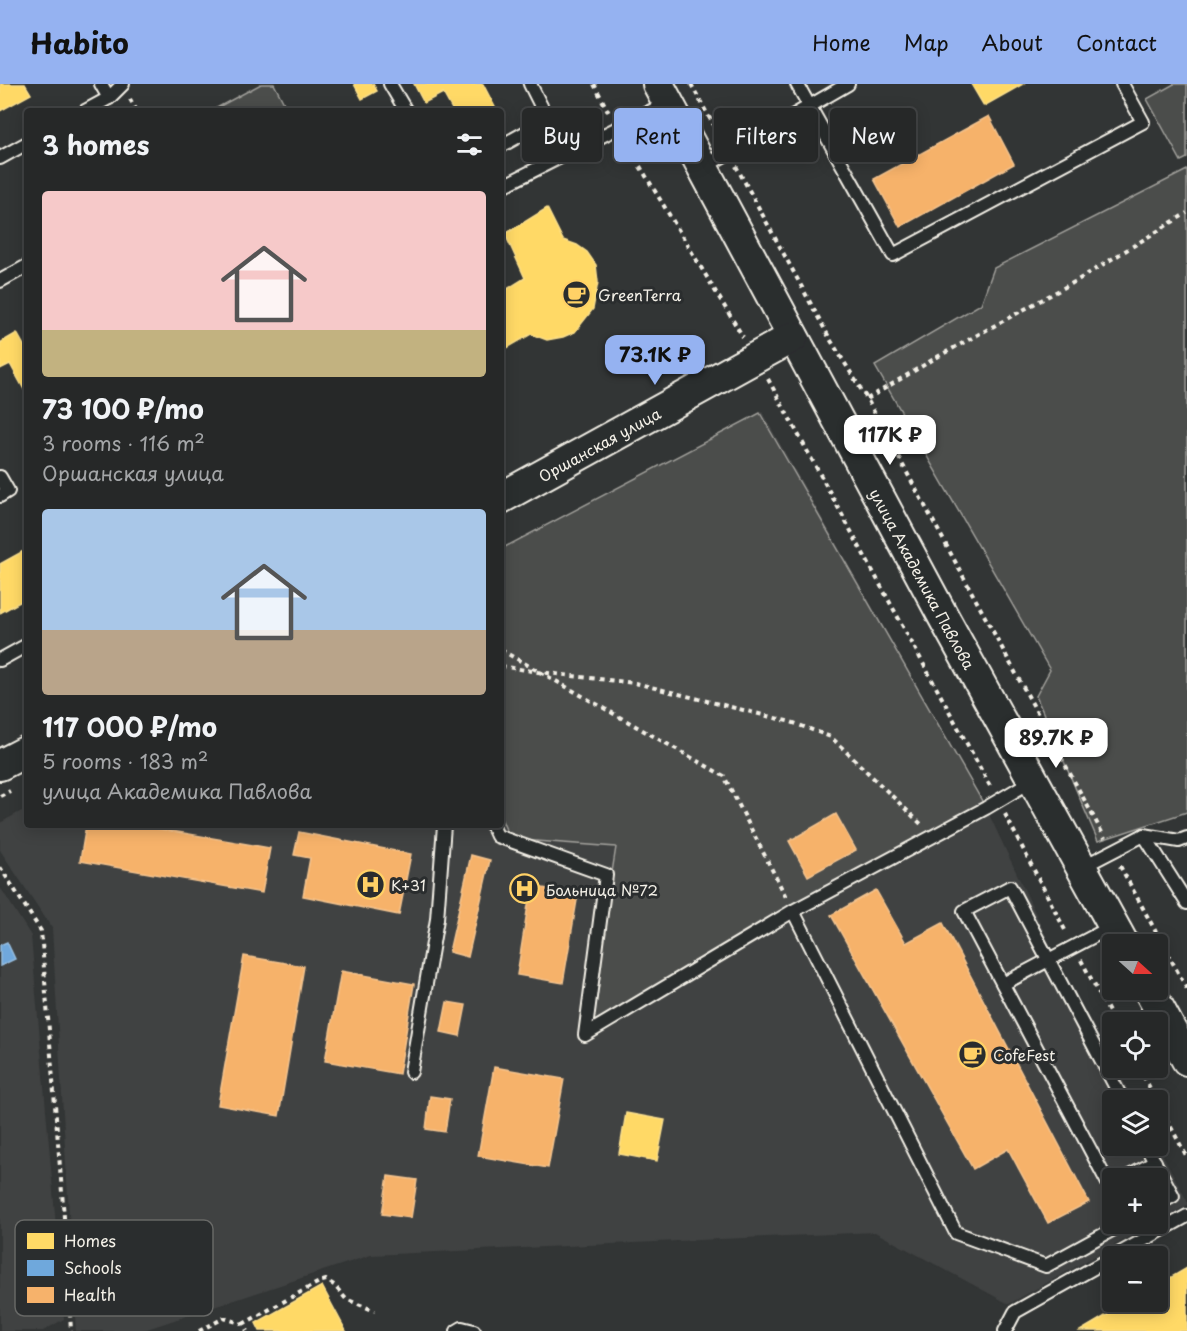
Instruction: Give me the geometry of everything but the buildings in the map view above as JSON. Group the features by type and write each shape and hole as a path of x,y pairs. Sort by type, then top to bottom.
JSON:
{"street":[{"name":"улица Академика Павлова","path":"663,93 714,157"},
{"name":"улица Академика Павлова","path":"717,162 793,337 944,618 1118,934"},
{"name":"Оршанская улица","path":"504,496 793,337"},
{"path":"0,765 24,753"},
{"path":"1154,1000 1187,1060"}],"lane":[{"path":"101,84 109,98"},
{"path":"91,108 109,98 123,84"},
{"path":"390,84 404,108"},
{"path":"504,144 548,120 530,84"},
{"path":"797,84 893,255 1143,122 1122,84"},
{"path":"806,108 848,84"},
{"path":"643,108 663,93"},
{"path":"504,185 614,130"},
{"path":"0,158 24,145"},
{"path":"0,281 24,268"},
{"path":"0,477 8,491 0,495"},
{"path":"2,654 24,646"},
{"path":"493,828 497,836 606,875 585,1035 793,911 999,801 1034,779"},
{"path":"411,1072 437,919 444,828"},
{"path":"1144,835 1187,903"},
{"path":"1082,867 1144,835 1179,841 1187,838"},
{"path":"1102,1172 964,911 1010,887 1117,1090"},
{"path":"793,911 956,1233 1046,1266 1105,1234"},
{"path":"1003,984 1073,946 1102,939"},
{"path":"1152,1156 1158,1168"},
{"path":"1144,1168 1155,1162"},
{"path":"1168,1187 1173,1196 1168,1199"},
{"path":"1133,1246 1187,1216"},
{"path":"1005,1331 1015,1312 1102,1263"},
{"path":"458,1331 462,1329 474,1331"}],"path":[{"path":"594,84 614,122"},
{"path":"691,84 714,154"},
{"path":"638,162 756,358 999,801 1109,1012"},
{"path":"717,162 867,399 1187,989"},
{"path":"867,399 939,356 1076,281 1187,213"},
{"path":"504,652 724,776 793,911"},
{"path":"504,666 635,683 791,722 831,738 934,836"},
{"path":"0,867 41,931 64,1220"},
{"path":"1168,1122 1187,1157"},
{"path":"243,1324 326,1280 334,1285 346,1299 375,1311"},
{"path":"70,1316 71,1331"},
{"path":"200,1331 224,1318 243,1324 247,1331"}],"shaded area":[{"path":"261,84 274,84 286,108 217,108"},
{"path":"1174,84 1187,84 1187,158 1181,161 1147,99"},
{"path":"1187,170 1187,812 1098,841 1036,696 1050,670 875,366 981,304 994,268"},
{"name":"Больница №72","path":"762,412 986,808 1055,955 1102,1043 1102,1078 1121,1078 1128,1090 1102,1090 1102,1156 1163,1156 1187,1205 1168,1216 1168,1168 1102,1168 1102,1234 1135,1234 1113,1246 1102,1246 1102,1252 1009,1304 875,1232 371,1255 213,1307 213,1220 69,1220 52,928 0,850 0,823 24,810 24,828 504,828 504,547"},
{"path":"760,413 986,808 587,1031 616,847 510,839 504,825 504,547"},
{"path":"0,887 31,936 55,1220 15,1220 15,1316 64,1316 64,1319 43,1331 0,1331"},
{"name":"Больница №72","path":"75,1316 186,1316 141,1331 76,1331"}],"place":[{"name":"GreenTerra","path":"577,294"},
{"name":"К+31","path":"370,884"},
{"name":"Больница №72","path":"525,889"},
{"name":"CofeFest","path":"972,1054"}]}
